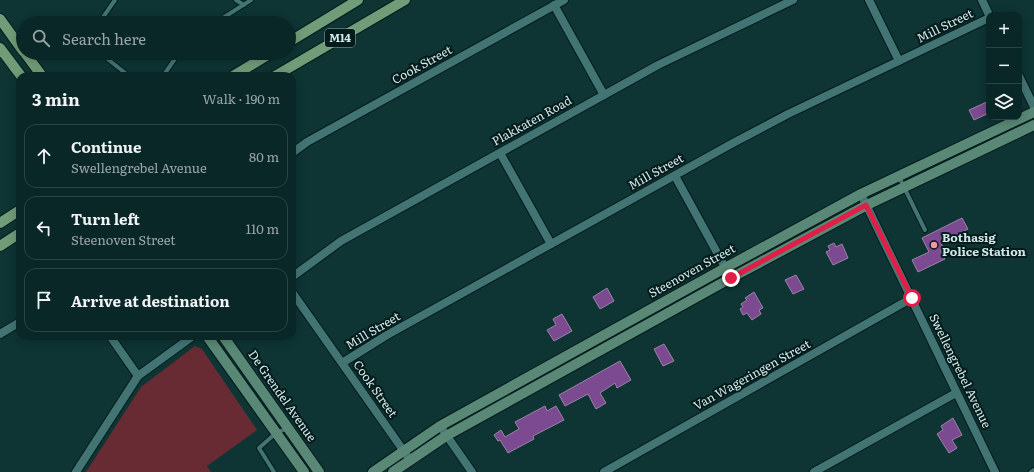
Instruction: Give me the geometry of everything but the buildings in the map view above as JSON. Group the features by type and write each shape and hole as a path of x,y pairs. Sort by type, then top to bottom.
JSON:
{"main road":[{"name":"M14","path":"296,38 358,0"},
{"name":"M14","path":"282,72 405,0"},
{"path":"0,19 16,41"},
{"path":"0,48 18,72"},
{"path":"30,60 39,72"},
{"path":"240,72 259,60"},
{"path":"0,223 16,213"},
{"path":"0,246 16,236"}],"street":[{"name":"Cook Street","path":"296,150 307,142 564,0"},
{"name":"Plakkaten Road","path":"296,274 341,242 658,65 793,0"},
{"path":"869,0 899,61"},
{"path":"982,0 988,12"},
{"path":"554,6 604,95"},
{"name":"Mill Street","path":"342,363 387,335 788,114 986,19"},
{"path":"1022,82 1034,107"},
{"name":"Steenoven Street","path":"373,472 440,426 725,268 861,194 1034,112"},
{"name":"Steenoven Street","path":"393,472 446,436 731,278 866,205 1034,125"},
{"path":"500,153 551,244"},
{"path":"675,176 731,278"},
{"name":"Swellengrebel Avenue","path":"861,194 995,472"},
{"name":"Cook Street","path":"296,298 410,460"},
{"name":"Van Wageringen Street","path":"604,472 912,298"},
{"path":"0,334 16,324"},
{"path":"113,340 138,376"},
{"path":"76,472 138,376 188,340"},
{"path":"210,340 304,472"},
{"name":"De Grendel Avenue","path":"226,340 320,472"},
{"path":"814,472 956,393"},
{"path":"440,426 472,472"}],"lane":[{"path":"104,16 115,0"},
{"path":"236,0 244,5"},
{"path":"226,16 251,0"},
{"path":"109,60 124,72"},
{"path":"166,72 174,60"},
{"path":"899,176 925,230"},
{"path":"274,472 258,448 276,433 288,428"}],"shaded area":[{"path":"195,346 202,349 257,430 207,466 211,472 86,472 141,387"}],"place":[{"name":"Bothasig Police Station","path":"934,245"}],"route":[{"path":"731,278 866,205 912,298"}]}
